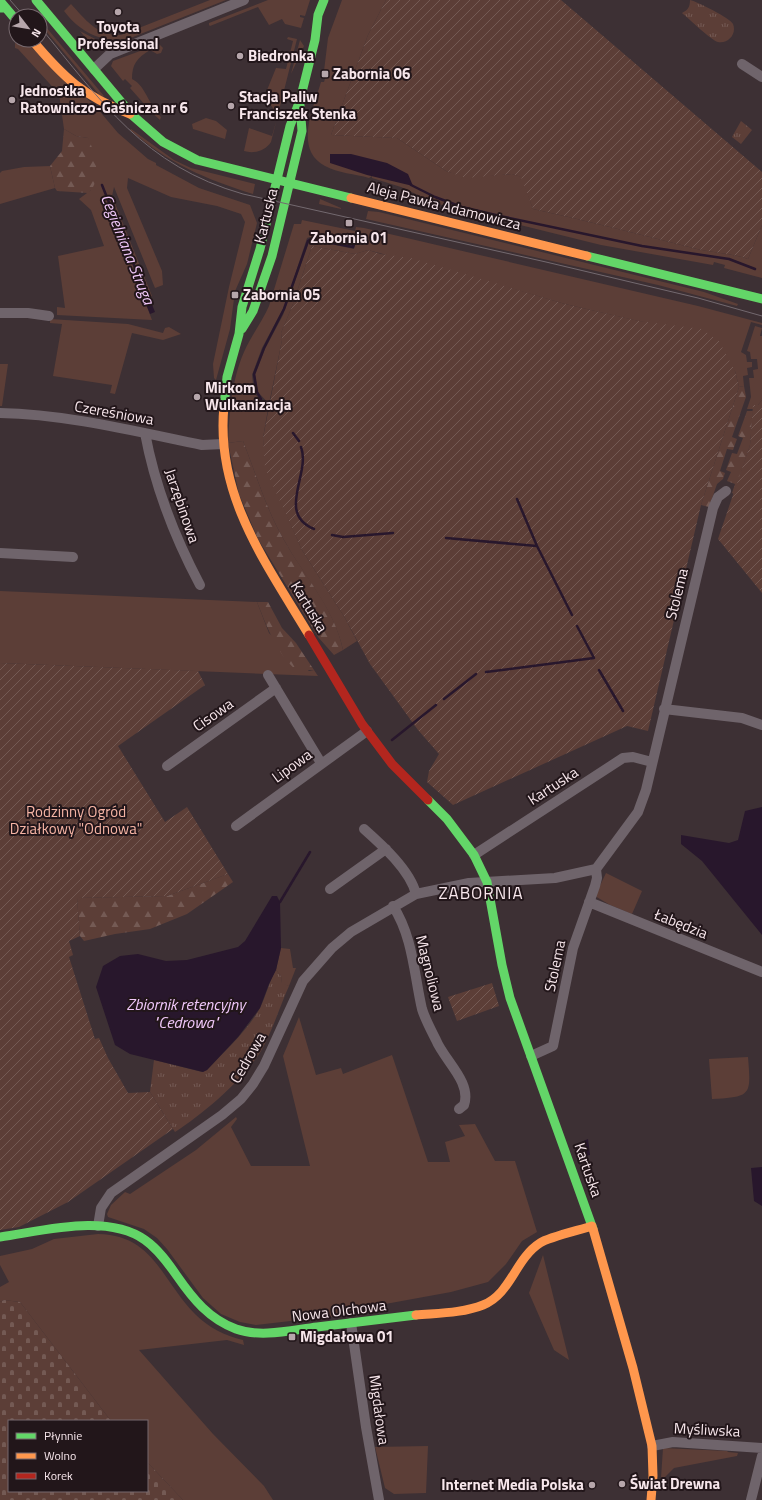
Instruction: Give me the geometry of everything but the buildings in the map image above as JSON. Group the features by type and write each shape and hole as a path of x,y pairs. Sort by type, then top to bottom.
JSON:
{"street":[{"name":"Aleja Pawła Adamowicza","path":"36,0 132,116 163,142 178,152 198,160 762,298"},
{"path":"94,70 110,54 244,0"},
{"name":"Kartuska","path":"328,2 315,40 300,100 290,126 260,249 242,307 239,334 225,388 222,408 223,444 230,485 245,524 294,611 367,731 392,764 453,826 474,855 487,882 510,998 592,1226 633,1368 652,1446 653,1476 651,1500"},
{"name":"Aleja Pawła Adamowicza","path":"39,48 56,68 78,89 90,97 132,116"},
{"path":"742,64 762,77"},
{"name":"Kartuska","path":"239,334 253,311 272,256 302,131 300,100"},
{"path":"0,313 28,313 49,316"},
{"name":"Czereśniowa","path":"0,413 33,415 145,433 202,445 223,444"},
{"name":"Jarzębinowa","path":"145,433 167,517 180,548 200,585"},
{"name":"Stolema","path":"530,1056 553,1046 573,948 597,878 596,869 638,812 646,790 664,709 713,508 718,498 726,490"},
{"path":"0,554 73,557"},
{"path":"268,675 321,763"},
{"name":"Cisowa","path":"167,766 276,688"},
{"path":"664,709 742,718 762,725"},
{"name":"Lipowa","path":"236,826 367,731"},
{"name":"Kartuska","path":"474,855 623,758 634,757 652,762"},
{"path":"364,829 386,849 414,886 416,894"},
{"path":"330,889 386,849"},
{"path":"487,882 555,878 596,869"},
{"name":"Cedrowa","path":"98,1226 101,1208 111,1193 241,1099 253,1084 264,1066 296,993 308,974 339,942 393,906 416,894 469,883 487,882"},
{"name":"Łabędzia","path":"589,902 762,972"},
{"name":"Magnoliowa","path":"393,906 413,954 422,1011 440,1051 460,1079 466,1093 464,1105 459,1109"},
{"path":"0,1238 98,1226"},
{"name":"Nowa Olchowa","path":"98,1226 124,1230 140,1237 154,1247 203,1310 220,1323 243,1332 266,1333 471,1309 484,1305 502,1293 527,1256 540,1242 592,1226"},
{"name":"Migdałowa","path":"351,1323 366,1427 379,1500"},
{"name":"Myśliwska","path":"652,1446 672,1442 762,1448"},
{"path":"752,1500 762,1456"}],"green space":[{"path":"210,0 226,0 128,39 118,40 100,37 84,30 64,11 71,4 87,21 99,30 113,35 121,35"},
{"path":"268,0 310,0 305,16 300,15 300,17 304,18 301,28 285,24 282,19 269,25 258,7 210,26 209,25 209,23"},
{"path":"342,0 386,0 368,35 331,135 397,138 446,171 466,177 512,174 522,177 533,209 703,250 735,255 748,259 762,225 762,278 724,268 725,265 714,262 713,265 601,245 467,212 435,203 401,187 372,178 372,176 369,178 341,172 325,166 315,159 310,149 308,127 321,82 324,82 327,72 324,71 328,38"},
{"path":"386,0 561,0 762,172 762,225 748,259 735,255 697,249 533,209 521,177 512,174 466,178 446,171 397,138 331,135 368,35"},
{"path":"690,0 713,10 731,21 734,31 731,38 718,42 682,13 686,11 690,5"},
{"path":"48,30 104,96 102,98 48,34"},
{"path":"80,31 99,41 117,44 102,50 92,46"},
{"path":"288,37 297,39 278,115 265,95 276,68 286,69 293,41 287,39"},
{"path":"300,40 304,46 291,74"},
{"path":"159,44 163,48 161,53 157,54 150,50 136,62 133,69 132,79 141,86 153,107 161,117 160,120 149,110 152,107 148,104 146,106 130,88 132,86 125,79 123,81 111,66 113,61"},
{"path":"15,48 32,48 96,107 118,133 148,159 156,163 156,165 199,188 250,205 257,223 247,264 232,298 234,299 230,329 216,380 214,378 213,364 229,287 245,222 241,214 217,206 171,197 128,178 127,188 162,271 163,285 155,288 114,187 112,196 152,296 144,299 152,320 57,315 57,307 65,308 58,256 104,246 91,210 79,199 91,190 88,138 76,136 64,129 59,94 18,49"},
{"path":"206,118 216,121 227,130 225,139 193,129 192,124"},
{"path":"276,121 271,142 266,148 252,152 244,151 249,128 272,136"},
{"path":"741,121 752,130 741,144 732,137"},
{"path":"64,129 76,136 88,138 91,144 95,158 96,174 93,188 88,193 57,191 55,188 50,166 62,151"},
{"path":"131,129 174,160 191,168 255,184 253,194 188,169 158,152 144,142 130,130"},
{"path":"50,166 55,188 0,204 0,173 2,171 24,167"},
{"path":"320,199 341,208 341,209 319,204"},
{"path":"368,211 379,212 704,292 738,304 737,306 658,285 366,219"},
{"path":"302,220 355,231 356,227 364,228 698,306 762,323 762,325 751,322 741,352 746,355 747,362 752,362 752,367 747,368 748,375 743,376 744,386 739,387 735,371 676,327 638,321 565,304 368,250 355,254 312,246 293,304 281,333 282,340 269,404 258,392 255,375 265,349 283,315 309,242 312,240 354,249 355,245 310,237 307,238 286,303 262,348 252,375 254,393 268,409 263,438 266,468 302,550 345,618 357,641 343,650 339,635 326,607 278,528 267,504 243,441 228,443 232,397 236,374 244,352 269,306 294,224 301,224"},
{"path":"312,246 355,254 368,250 381,254 411,258 565,304 639,321 702,329 719,341 735,371 739,387 701,505 648,731 627,726 453,805 427,782 429,771 439,754 418,730 370,664 345,618 302,550 265,468 263,438 282,340 281,333 293,304"},
{"path":"50,319 128,324 163,333 165,328 169,327 181,334 163,340 132,333 115,394 110,393 112,385 53,376 62,324 50,323"},
{"path":"755,326 762,328 760,336 762,336 762,400 758,405 753,405 753,409 747,409 751,397 749,378 754,378 753,370 758,369 757,359 751,359 750,352 747,351"},
{"path":"0,364 8,364 2,406 0,406"},
{"path":"744,386 746,397 732,437 737,439 733,450 727,449 720,471 725,473 723,479 717,484 709,507 701,505 739,387"},
{"path":"762,400 762,593 718,539 750,445 753,405 758,405"},
{"path":"747,411 753,411 750,445 734,494 732,493 735,484 727,481 731,472 726,470 732,453 737,454 743,438 738,436"},
{"path":"243,441 267,504 278,528 326,607 339,635 343,650 334,655 318,637 258,539 239,494 228,443"},
{"path":"0,591 257,602 269,633 309,671 314,670 318,676 0,663"},
{"path":"257,602 268,602 282,628 296,643 314,670 296,670 289,663 273,639"},
{"name":"Rodzinny Ogród Działkowy \"Odnowa\"","path":"0,663 198,671 205,685 118,746 165,822 187,807 228,874 167,896 77,898 80,936 69,941 73,955 69,957 95,1039 99,1038 108,1058 128,1093 150,1092 173,1129 68,1202 19,1227 0,1230"},
{"path":"606,873 642,891 632,914 610,905 595,896"},
{"path":"228,874 233,882 187,914 150,929 115,934 84,941 80,936 77,898 167,896"},
{"path":"281,948 290,949 293,968 296,968 289,986 282,984 281,976 276,970"},
{"path":"276,970 281,976 282,983 289,986 261,1051 234,1084 210,1106 175,1132 150,1092 154,1060 202,1072 207,1070 255,1016 260,1008"},
{"path":"492,983 499,1006 457,1021 448,997"},
{"path":"299,1017 316,1075 341,1068 343,1074 392,1055 428,1162 450,1162 445,1142 465,1136 459,1125 475,1124 495,1161 515,1161 537,1232 522,1241 506,1264 488,1282 451,1292 347,1311 343,1315 299,1322 299,1320 256,1325 240,1322 221,1314 203,1298 167,1249 157,1238 144,1229 108,1217 107,1214 111,1205 125,1192 130,1194 196,1150 236,1117 237,1119 231,1127 251,1166 310,1166 283,1056"},
{"path":"748,1057 749,1079 746,1092 735,1097 712,1099 709,1059"},
{"path":"98,1234 117,1236 132,1242 145,1251 155,1262 184,1301 200,1319 217,1330 243,1340 244,1345 227,1340 139,1350 213,1434 264,1486 273,1500 183,1500 148,1463 148,1420 110,1420 20,1302 4,1300 0,1302 0,1287 9,1282 0,1265 0,1256 32,1249 54,1239"},
{"path":"543,1255 569,1360 554,1350 529,1293"},
{"path":"4,1300 20,1302 110,1420 8,1420 8,1492 148,1492 148,1463 183,1500 0,1500 0,1302"},
{"path":"428,1446 426,1493 394,1494 385,1488 375,1447"},
{"path":"663,1448 727,1451 738,1453 737,1456 674,1468 665,1477 661,1478"}],"water":[{"path":"330,154 351,154 387,163 408,174 413,186 367,175 330,163"},
{"path":"149,297 155,312 150,314 144,299"},
{"path":"762,807 762,935 702,861 681,844 681,835 729,843 738,840 745,811"},
{"name":"Zbiornik retencyjny \"Cedrowa\"","path":"272,896 277,896 280,902 281,948 276,970 260,1008 238,1037 207,1070 203,1072 130,1054 115,1045 96,987 103,966 120,956 138,954 166,961 187,960 238,947 245,941"},
{"path":"588,1139 590,1155 585,1156 581,1142"},
{"path":"762,1167 762,1206 754,1201 751,1168"}],"waterway":[{"name":"Cegielniana Struga","path":"102,185 148,300"},
{"path":"411,185 435,197 462,207 642,246 729,259 755,269"},
{"path":"261,399 257,392 254,374 264,348 284,309 308,241 311,239 353,247 354,244"},
{"name":"Cegielniana Struga","path":"293,433 299,441"},
{"name":"Cegielniana Struga","path":"301,447 303,458 297,492 297,513 303,522 314,529"},
{"name":"Cegielniana Struga","path":"517,499 537,546 572,615"},
{"name":"Cegielniana Struga","path":"332,535 343,537 393,533"},
{"name":"Cegielniana Struga","path":"446,538 537,546"},
{"path":"486,672 594,658 577,626"},
{"name":"Cegielniana Struga","path":"599,670 623,711"},
{"path":"444,699 476,674"},
{"path":"392,740 436,705"},
{"path":"280,902 310,852"}],"tram line":[{"path":"10,0 17,8"},
{"path":"48,37 105,105 128,128 152,149 178,167 208,182 243,194 546,262 698,298 762,316"}],"traffic: fast":[{"path":"36,0 132,115 163,142 197,160 351,198"},
{"path":"224,406 227,377 239,334 242,307 260,249 290,126 300,100 315,40 318,15 324,0"},
{"path":"0,1 8,10"},
{"path":"0,8 6,8"},
{"path":"242,329 253,311 272,256 302,131 300,105"},
{"path":"587,256 762,299"},
{"path":"428,800 447,819 474,855 487,882 502,965 510,998 593,1229"},
{"path":"0,1237 74,1226 112,1227 130,1232 145,1240 158,1252 189,1293 210,1314 226,1325 246,1332 266,1333 416,1315"}],"traffic: slow":[{"path":"39,48 54,65 87,93 130,114"},
{"path":"351,198 587,256"},
{"path":"224,406 223,438 227,469 236,499 247,527 261,554 309,635"},
{"path":"416,1315 459,1311 483,1305 500,1293 507,1285 524,1258 540,1243 557,1236 592,1226"},
{"path":"593,1229 633,1368 652,1446 653,1476 651,1500"}],"traffic: jam":[{"path":"309,635 362,724 392,764 428,800"}],"place":[{"name":"Toyota Professional","path":"118,12"},
{"name":"Biedronka","path":"240,56"},
{"name":"Zabornia 06","path":"325,74"},
{"name":"Jednostka Ratowniczo-Gaśnicza nr 6","path":"12,100"},
{"name":"Stacja Paliw Franciszek Stenka","path":"231,106"},
{"name":"Zabornia 01","path":"349,223"},
{"name":"Zabornia 05","path":"235,295"},
{"name":"Mirkom Wulkanizacja","path":"197,397"},
{"name":"Migdałowa 01","path":"292,1337"},
{"name":"Świat Drewna","path":"622,1484"},
{"name":"Internet Media Polska","path":"592,1485"}],"district":[{"name":"ZABORNIA","path":"481,893"}]}
